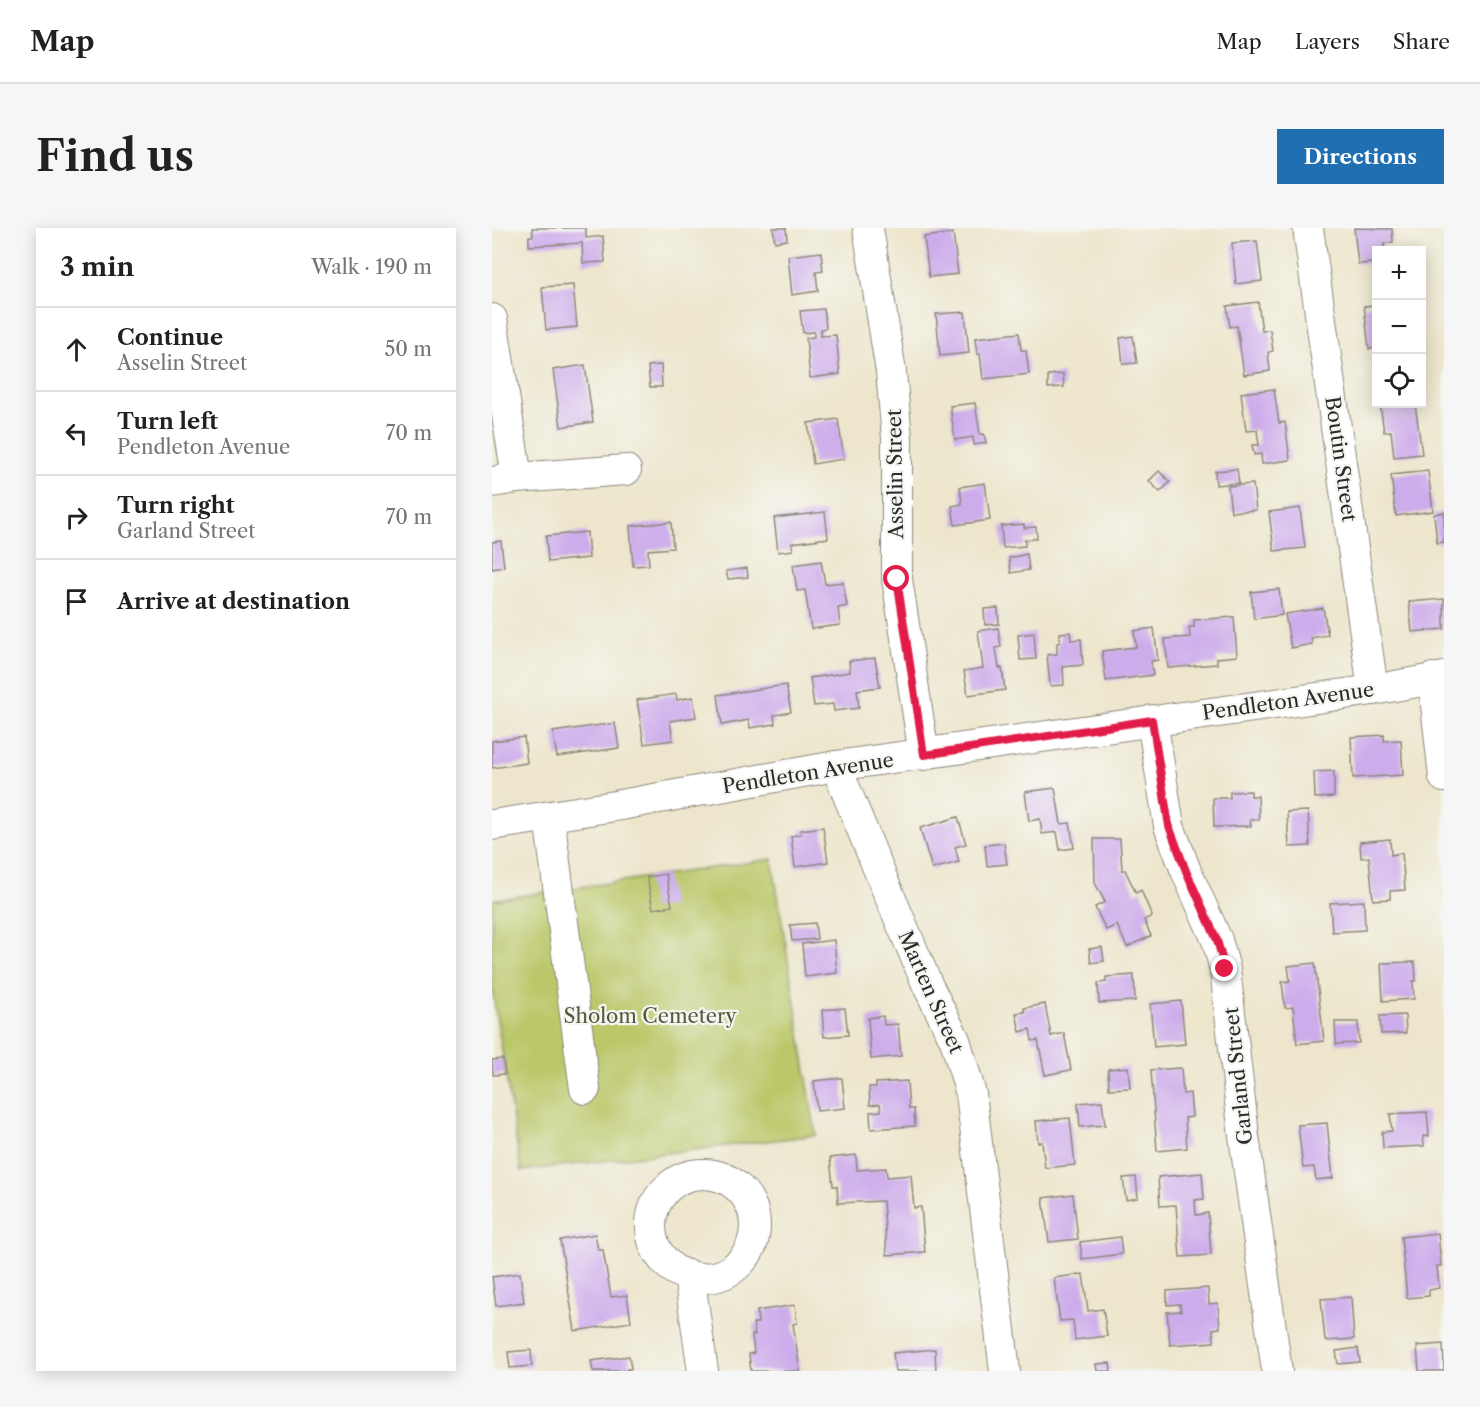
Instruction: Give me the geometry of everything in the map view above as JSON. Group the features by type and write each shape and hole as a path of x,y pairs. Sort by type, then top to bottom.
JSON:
{"street":[{"name":"Asselin Street","path":"868,228 891,372 897,438 897,579 924,755"},
{"name":"Boutin Street","path":"1308,228 1372,690"},
{"path":"492,319 505,480 626,470"},
{"name":"Pendleton Avenue","path":"492,825 836,766 1372,690 1439,677"},
{"path":"1439,677 1444,777"},
{"name":"Garland Street","path":"1152,720 1169,826 1217,940 1225,969 1244,1136 1277,1371"},
{"name":"Marten Street","path":"836,766 928,986 956,1040 971,1094 1005,1371"},
{"path":"549,817 585,1089"},
{"path":"689,1275 703,1371"}],"green space":[{"name":"Sholom Cemetery","path":"772,859 816,1135 521,1171 492,988 492,900"}],"building":[{"path":"532,228 586,228 586,238 603,236 605,262 583,263 582,243 529,246 529,236 533,236"},
{"path":"773,228 786,228 787,240 775,242"},
{"path":"1354,228 1392,229 1393,242 1384,243 1384,246 1372,246 1372,263 1358,264"},
{"path":"953,233 958,274 929,277 924,237"},
{"path":"1257,241 1262,281 1236,284 1232,243"},
{"path":"821,252 823,271 816,272 818,291 792,295 788,256"},
{"path":"573,285 577,327 546,330 542,287"},
{"path":"1258,302 1262,331 1270,330 1273,351 1268,352 1270,371 1244,375 1237,326 1230,327 1227,306"},
{"path":"1372,305 1372,349 1369,349 1364,306"},
{"path":"824,309 826,328 821,329 821,336 836,335 840,374 810,378 806,338 814,337 814,332 803,333 800,311"},
{"path":"965,312 969,353 940,356 936,314"},
{"path":"1019,333 1021,350 1026,350 1029,374 983,379 980,354 977,354 975,338"},
{"path":"1133,336 1137,363 1123,364 1120,338"},
{"path":"585,365 593,422 561,427 553,370"},
{"path":"661,365 662,387 650,387 648,366"},
{"path":"1063,374 1064,387 1048,388 1048,375"},
{"path":"1274,389 1279,423 1285,422 1290,460 1262,464 1261,454 1254,455 1252,445 1259,445 1257,430 1246,431 1241,393"},
{"path":"975,403 980,434 984,434 986,443 974,445 973,437 955,440 950,406"},
{"path":"1381,408 1416,408 1422,454 1394,457 1391,431 1384,432"},
{"path":"838,419 844,459 813,464 808,423"},
{"path":"1237,469 1239,483 1216,485 1215,471"},
{"path":"1159,471 1170,482 1160,492 1149,481"},
{"path":"1428,471 1433,511 1396,516 1391,475"},
{"path":"985,483 990,520 955,525 952,506 962,504 960,487"},
{"path":"1253,484 1256,510 1231,512 1228,486"},
{"path":"1300,508 1305,548 1274,551 1269,512"},
{"path":"825,512 828,538 792,543 793,550 778,552 774,518"},
{"path":"1444,512 1444,542 1437,543 1434,514"},
{"path":"671,522 673,548 648,550 649,565 633,566 630,526"},
{"path":"1024,524 1024,528 1036,527 1037,538 1025,540 1025,546 1003,548 1001,526"},
{"path":"587,532 589,558 548,562 546,536"},
{"path":"501,541 504,567 492,569 492,542"},
{"path":"1027,554 1029,570 1011,573 1009,558"},
{"path":"821,561 825,584 843,582 847,606 838,608 840,625 811,629 805,590 797,591 793,565"},
{"path":"747,568 748,577 728,579 726,571"},
{"path":"1279,589 1282,615 1254,619 1251,592"},
{"path":"1444,599 1444,629 1412,632 1409,602"},
{"path":"998,608 999,624 985,625 984,609"},
{"path":"1323,608 1328,635 1311,638 1312,644 1291,648 1285,614"},
{"path":"1234,617 1237,656 1217,658 1217,664 1168,668 1165,639 1190,637 1189,627 1194,627 1194,620"},
{"path":"998,628 1001,647 996,648 1005,690 968,695 964,671 983,668 978,631"},
{"path":"1154,628 1158,660 1151,661 1153,675 1106,681 1102,651 1136,647 1134,631"},
{"path":"1070,632 1071,640 1081,639 1083,665 1063,667 1064,685 1050,686 1047,655 1057,654 1060,633"},
{"path":"1034,633 1036,659 1020,660 1018,635"},
{"path":"875,658 880,687 857,690 859,708 834,711 833,704 814,706 810,678 850,672 849,661"},
{"path":"786,685 791,712 774,715 775,724 750,728 749,720 722,725 718,695"},
{"path":"676,694 677,700 693,697 696,717 670,721 673,740 644,744 637,700"},
{"path":"615,723 619,748 557,757 553,732"},
{"path":"1384,735 1384,741 1401,740 1403,775 1353,778 1351,737"},
{"path":"524,737 527,763 492,768 492,741"},
{"path":"1334,771 1334,797 1315,798 1314,772"},
{"path":"1055,788 1061,824 1070,823 1074,848 1060,850 1057,832 1042,834 1040,819 1029,821 1025,792"},
{"path":"1251,791 1251,796 1258,796 1259,820 1250,820 1251,826 1214,827 1213,798 1230,798 1230,792"},
{"path":"1308,811 1310,846 1289,847 1287,812"},
{"path":"958,817 966,844 955,847 959,862 932,869 920,828"},
{"path":"823,827 828,862 795,867 791,836 801,834 801,830"},
{"path":"1094,839 1120,839 1122,870 1125,870 1136,893 1141,890 1152,916 1144,920 1151,936 1127,947 1117,925 1106,930 1095,907 1105,902 1095,883"},
{"path":"1390,839 1391,855 1402,853 1405,890 1390,891 1390,899 1373,900 1369,857 1361,858 1360,842"},
{"path":"1004,843 1007,864 987,866 985,845"},
{"path":"666,874 672,906 653,909 647,877"},
{"path":"1364,901 1365,930 1332,932 1330,903"},
{"path":"815,923 817,939 792,941 790,925"},
{"path":"834,940 837,973 805,977 802,944"},
{"path":"1102,947 1104,961 1091,963 1089,949"},
{"path":"1415,962 1414,999 1383,1001 1381,963"},
{"path":"1315,963 1324,1041 1297,1044 1293,1007 1285,1008 1282,982 1290,981 1288,966"},
{"path":"1134,975 1135,1001 1099,1003 1098,983 1106,982 1106,977"},
{"path":"1181,1001 1185,1044 1154,1047 1150,1004"},
{"path":"1045,1004 1051,1036 1064,1033 1071,1070 1045,1075 1038,1040 1032,1041 1030,1029 1020,1032 1016,1013 1025,1012 1024,1008"},
{"path":"845,1008 848,1035 824,1037 822,1010"},
{"path":"1405,1015 1406,1033 1381,1034 1380,1016"},
{"path":"883,1016 884,1025 898,1024 901,1056 871,1059 868,1018"},
{"path":"1335,1022 1358,1022 1359,1043 1336,1044"},
{"path":"503,1059 505,1074 493,1075 492,1060"},
{"path":"1128,1067 1130,1088 1109,1089 1108,1069"},
{"path":"1181,1068 1183,1094 1190,1093 1192,1117 1185,1118 1187,1148 1157,1151 1151,1070"},
{"path":"842,1078 845,1108 817,1111 814,1081"},
{"path":"907,1081 909,1109 914,1109 915,1126 871,1129 870,1112 881,1111 880,1104 870,1105 869,1087 876,1087 876,1083"},
{"path":"1102,1101 1105,1125 1080,1127 1078,1103"},
{"path":"1427,1112 1429,1136 1423,1136 1424,1146 1383,1148 1382,1132 1392,1131 1390,1114"},
{"path":"1070,1118 1075,1165 1045,1168 1042,1142 1038,1143 1036,1121"},
{"path":"1327,1123 1333,1178 1316,1180 1314,1167 1303,1168 1298,1125"},
{"path":"856,1155 857,1170 886,1168 887,1177 911,1175 914,1208 921,1207 925,1252 887,1255 883,1201 838,1203 837,1186 833,1186 830,1158"},
{"path":"1202,1173 1204,1199 1195,1200 1196,1215 1208,1213 1211,1255 1180,1257 1176,1205 1160,1206 1158,1177"},
{"path":"1136,1177 1138,1198 1126,1200 1123,1178"},
{"path":"1073,1194 1078,1239 1049,1242 1043,1198"},
{"path":"1438,1233 1441,1266 1437,1266 1439,1288 1429,1290 1429,1296 1407,1298 1401,1237"},
{"path":"595,1234 598,1250 603,1250 611,1297 627,1295 631,1322 575,1331 560,1240"},
{"path":"1120,1237 1122,1254 1082,1259 1080,1242"},
{"path":"520,1273 524,1302 496,1306 492,1277"},
{"path":"1083,1274 1088,1311 1103,1309 1107,1336 1075,1340 1073,1320 1060,1321 1054,1278"},
{"path":"1208,1288 1209,1304 1218,1303 1220,1328 1213,1329 1214,1342 1170,1345 1167,1312 1181,1311 1180,1304 1167,1305 1167,1291"},
{"path":"1351,1297 1354,1339 1325,1341 1321,1299"},
{"path":"795,1305 797,1323 793,1324 800,1371 751,1371 749,1354 754,1353 752,1335 755,1335 753,1323 758,1323 757,1311"},
{"path":"1443,1344 1444,1371 1419,1371 1417,1346"},
{"path":"1358,1348 1360,1362 1338,1364 1336,1351"},
{"path":"935,1349 936,1371 895,1371 893,1353"},
{"path":"531,1350 532,1366 510,1368 508,1352"},
{"path":"629,1356 631,1369 627,1369 628,1371 593,1371 591,1361"},
{"path":"1110,1363 1111,1371 1097,1371 1096,1364"}],"route":[{"path":"897,579 924,755 1152,720 1169,826 1217,940 1225,969"}]}
